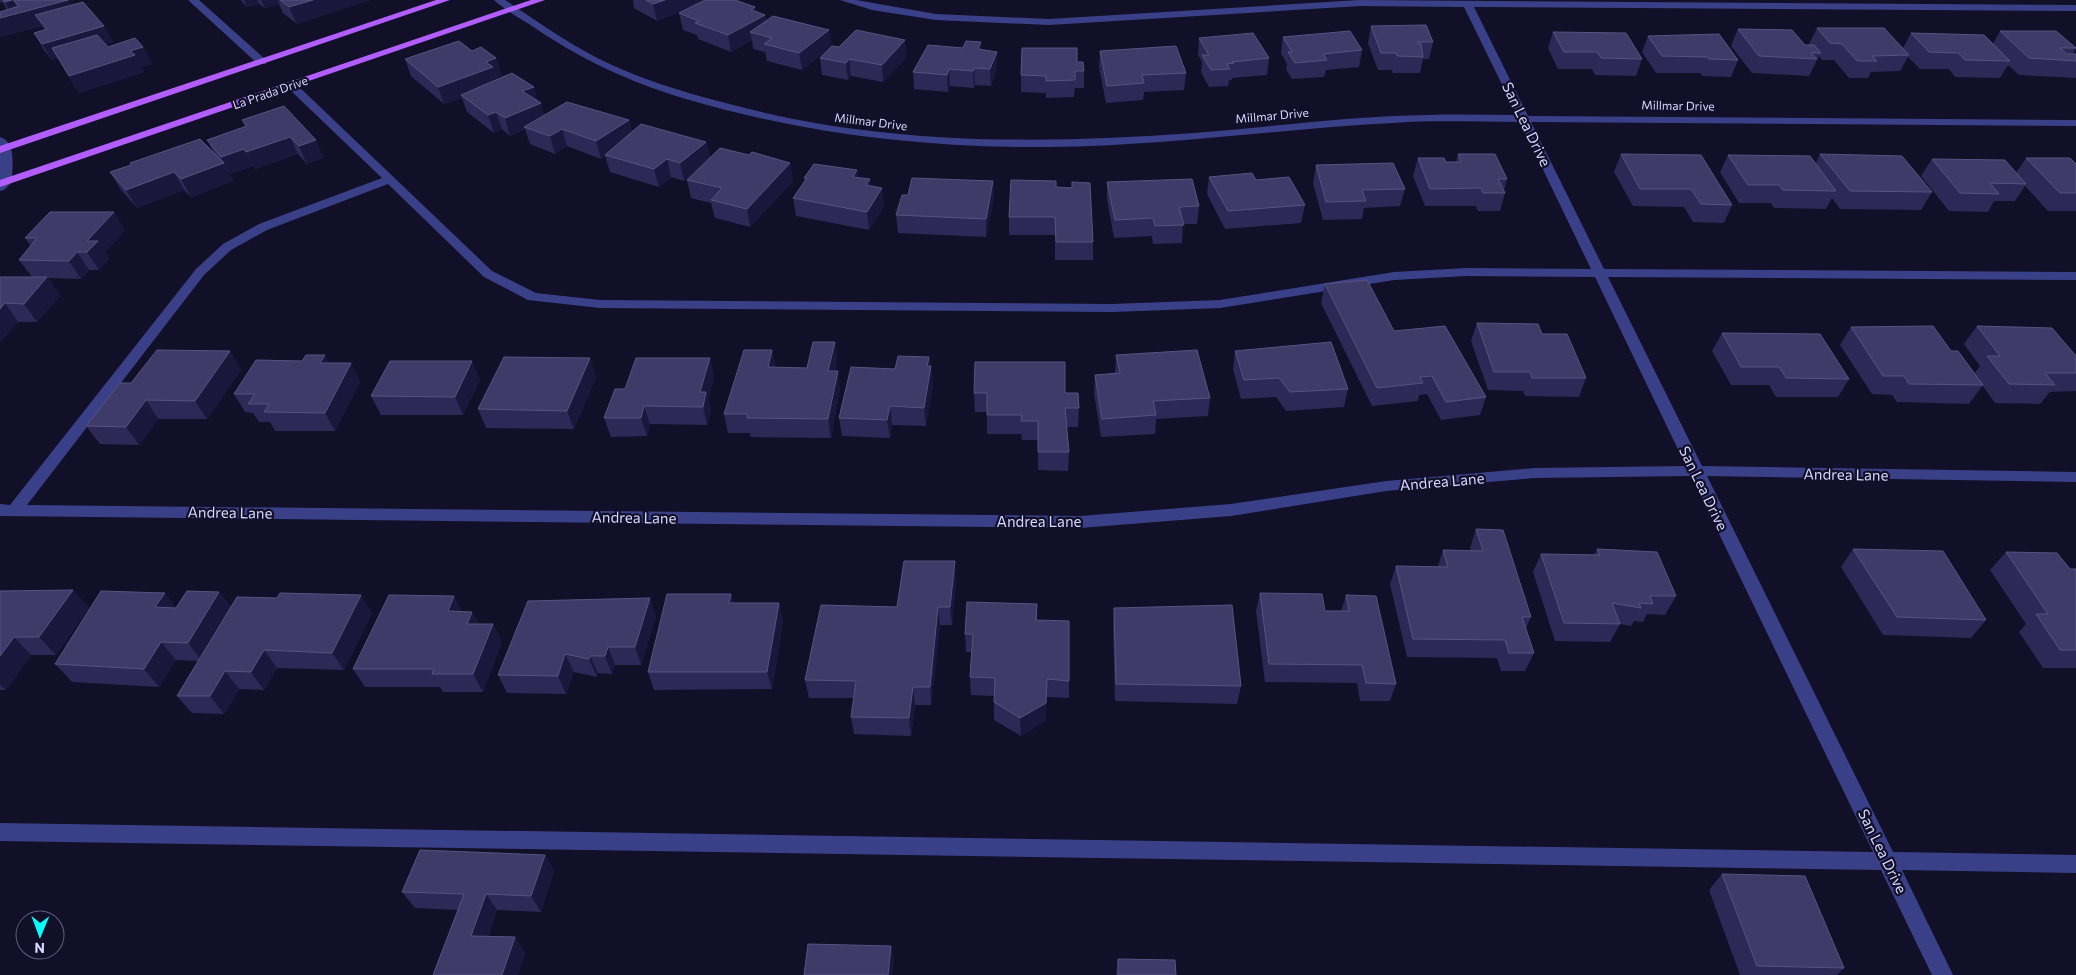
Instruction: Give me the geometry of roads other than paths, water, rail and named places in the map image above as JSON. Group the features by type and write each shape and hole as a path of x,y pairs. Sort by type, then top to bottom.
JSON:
{"main road":[{"path":"2,146 262,62 445,0"},
{"name":"La Prada Drive","path":"2,185 540,0"}],"street":[{"path":"192,0 262,62"},
{"name":"Millmar Drive","path":"499,0 595,61 649,85 758,116 846,133 942,142 1046,143 1162,138 1365,120 1524,118 2076,123"},
{"path":"845,0 872,7 936,17 1049,22 1304,6 1467,2 2076,8"},
{"name":"San Lea Drive","path":"1467,2 1943,975"},
{"path":"291,85 488,274 533,297 600,304 1112,308 1220,304 1394,276 1466,272 2076,276"},
{"path":"2,146 2,185"},
{"path":"7,510 200,272 227,247 263,227 391,179"},
{"name":"Andrea Lane","path":"7,510 1080,522 1231,510 1386,486 1534,473 1695,471 2076,477"},
{"path":"0,832 1887,859 2076,864"}]}
